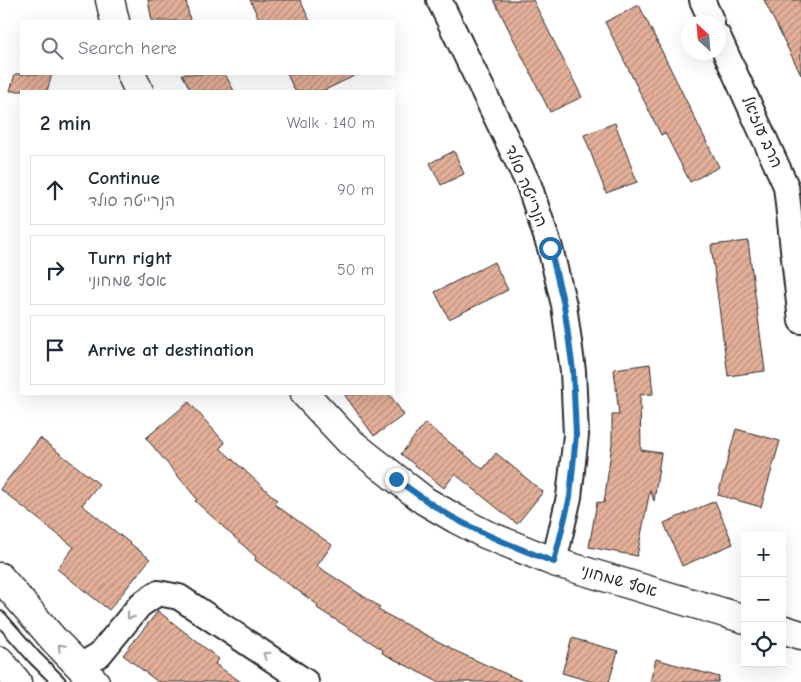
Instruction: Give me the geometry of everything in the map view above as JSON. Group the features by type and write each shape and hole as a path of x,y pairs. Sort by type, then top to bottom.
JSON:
{"street":[{"path":"110,0 115,20"},
{"name":"הנרייטה סולד","path":"439,0 529,185 550,248 564,305 573,371 576,435 570,497 554,562"},
{"path":"702,0 709,15"},
{"name":"הרב עוזיאל","path":"726,52 794,187 801,321"},
{"path":"131,75 138,90"},
{"name":"אסף שמחוני","path":"306,395 349,440 396,479 425,501 485,534 554,562 741,617"},
{"path":"0,577 55,641 78,677 100,654 140,605 158,593 179,597 306,682"},
{"path":"786,631 801,635"},
{"path":"0,661 17,682"}],"lane":[{"path":"0,618 34,657 78,677"}],"building":[{"path":"148,0 186,0 190,20 152,20"},
{"path":"250,0 300,0 310,20 260,20"},
{"path":"494,0 533,0 582,97 550,112"},
{"path":"764,0 801,0 801,75"},
{"path":"639,5 719,167 690,182 665,133 661,135 605,22"},
{"path":"15,74 52,75 47,90 10,91"},
{"path":"183,75 226,75 233,90 190,90"},
{"path":"287,75 356,75 325,90 295,90"},
{"path":"615,123 637,182 606,193 584,135"},
{"path":"454,151 464,174 441,185 430,163"},
{"path":"748,241 765,371 728,376 711,245"},
{"path":"494,262 508,290 449,319 435,292"},
{"path":"650,364 653,394 640,395 641,450 661,453 654,501 650,490 637,556 589,547 597,502 604,503 612,444 612,415 619,415 614,369"},
{"path":"345,395 390,395 404,415 374,436"},
{"path":"189,402 225,443 220,448 277,500 274,504 332,545 317,566 380,607 378,610 451,649 524,682 438,682 382,653 383,650 317,608 318,605 255,560 256,557 195,501 197,499 146,438"},
{"path":"425,423 483,469 496,453 543,492 517,524 455,474 444,488 401,454"},
{"path":"736,429 780,441 761,507 718,495"},
{"path":"40,438 99,484 82,505 150,559 109,610 57,569 74,547 0,489"},
{"path":"715,501 733,544 682,566 664,523"},
{"path":"158,611 219,659 215,664 241,682 158,682 123,655"},
{"path":"572,638 618,651 609,682 593,682 562,673"},
{"path":"656,659 719,677 718,682 650,682"}],"route":[{"path":"396,479 425,501 456,519 485,534 554,562 570,497 576,435 573,371 564,305 550,248"}]}
